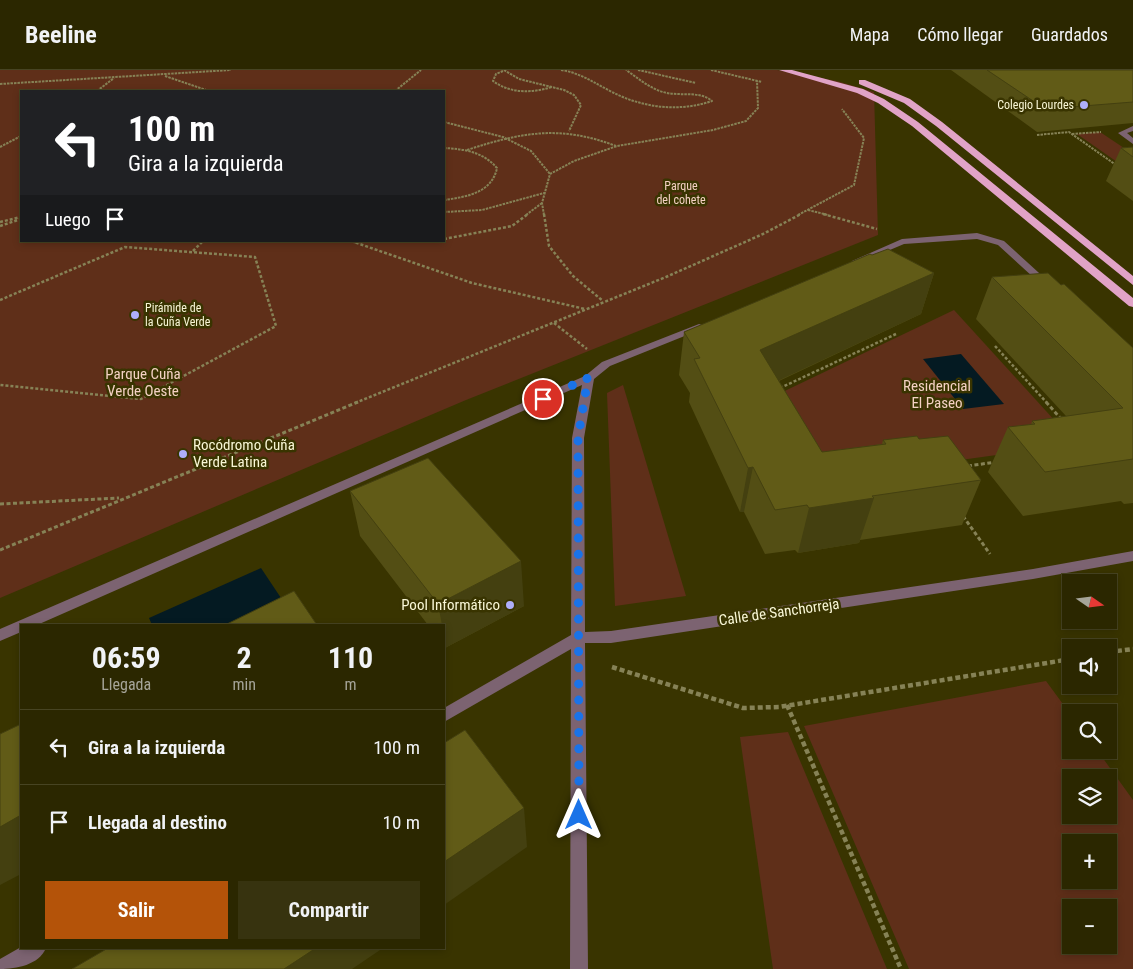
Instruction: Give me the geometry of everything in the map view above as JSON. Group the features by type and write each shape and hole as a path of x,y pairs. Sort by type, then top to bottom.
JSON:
{"highway":[{"path":"783,70 860,91 896,110 1133,304"},
{"path":"817,70 870,85 907,101 939,124 1133,282"}],"street":[{"path":"1133,128 1122,133 1133,142"},
{"path":"848,265 902,242 977,236 1001,242 1056,294"},
{"path":"24,624 588,378 606,364 712,322"},
{"path":"579,969 578,638 580,601 578,438 588,378"},
{"name":"Calle de Sanchorreja","path":"445,715 578,638 611,637 955,586 1133,556"},
{"path":"0,635 20,626"},
{"path":"0,969 35,949"}],"path":[{"path":"0,84 163,76 231,70"},
{"path":"396,90 421,70"},
{"path":"552,87 532,92 499,87 493,80 496,74 504,70 519,79 552,87 574,95 581,105 569,131"},
{"path":"560,70 581,73 628,99 654,105 683,108 701,106 712,101 709,97 669,94 659,91 626,70"},
{"path":"638,70 696,83"},
{"path":"711,70 766,82"},
{"path":"163,76 206,90"},
{"path":"100,90 114,78"},
{"path":"603,301 573,276 549,246 542,203 550,174 574,161 617,146 713,130 746,121 758,108 758,81"},
{"path":"0,550 122,498 675,273 763,234 854,184 864,138 839,105"},
{"path":"445,122 503,137 531,151 550,174"},
{"path":"467,150 503,137 541,131 569,131 600,139 617,146"},
{"path":"1072,134 1107,131"},
{"path":"1037,135 1068,132 1118,166"},
{"path":"0,147 20,137"},
{"path":"445,148 467,150 480,154 492,160 497,168 497,177 489,186 475,194 445,200"},
{"path":"445,212 497,207 545,192"},
{"path":"445,239 512,226 542,203"},
{"path":"808,210 853,221 884,232"},
{"path":"0,222 20,218"},
{"path":"0,226 20,218"},
{"path":"193,251 202,242"},
{"path":"354,242 472,283 585,309"},
{"path":"0,300 125,247 193,251 256,257 276,326 141,399 0,385"},
{"path":"554,322 587,349"},
{"path":"778,388 896,334"},
{"path":"994,346 1068,427"},
{"path":"960,467 1000,462"},
{"path":"0,504 122,498"},
{"path":"959,511 990,554"},
{"path":"1117,651 1133,649"},
{"path":"612,667 744,708 787,705 1062,660"},
{"path":"787,705 901,969"}],"green space":[{"name":"Parque Cuña Verde Oeste","path":"0,70 777,70 837,81 874,92 878,235 466,400 0,598"},
{"path":"1100,132 1133,154 1133,173 1077,134"},
{"name":"Residencial El Paseo","path":"954,310 1076,444 817,480 770,398"},
{"path":"623,385 686,596 615,606 607,393"},
{"path":"1046,681 1063,704 1062,759 1103,759 1111,769 1062,769 1062,824 1117,824 1117,778 1133,800 1133,969 909,969 804,726"},
{"path":"788,732 887,969 773,969 740,737"}],"water":[{"path":"961,354 1004,404 963,409 923,359"},
{"path":"261,568 285,604 243,624 152,624 149,618"}],"building":[{"path":"987,70 1133,70 1133,102 1045,109"},
{"path":"1133,147 1133,157 1121,148"},
{"path":"888,249 934,273 760,350 822,452 886,444 883,440 917,436 919,439 948,436 981,480 872,496 874,498 809,508 807,505 775,510 753,467 748,468 694,359 700,358 684,332 870,254"},
{"path":"1048,273 1061,285 1064,284 1133,348 1133,459 1045,472 1008,427 1035,424 1032,421 1123,408 992,277"},
{"path":"428,458 521,561 438,604 350,491"},
{"path":"294,591 316,624 227,624"},
{"path":"20,724 20,816 0,827 0,734"},
{"path":"465,730 524,808 445,861 445,742"},
{"path":"106,949 314,949 284,969 72,969"}],"place":[{"name":"Colegio Lourdes","path":"1084,105"},
{"name":"Pirámide de la Cuña Verde","path":"135,315"},
{"name":"Rocódromo Cuña Verde Latina","path":"183,454"},
{"name":"Pool Informático","path":"510,605"}],"route":[{"path":"543,399 588,378 578,438 580,601 578,638 579,815"}],"park label":[{"name":"Parque del cohete","path":"681,193"}]}
